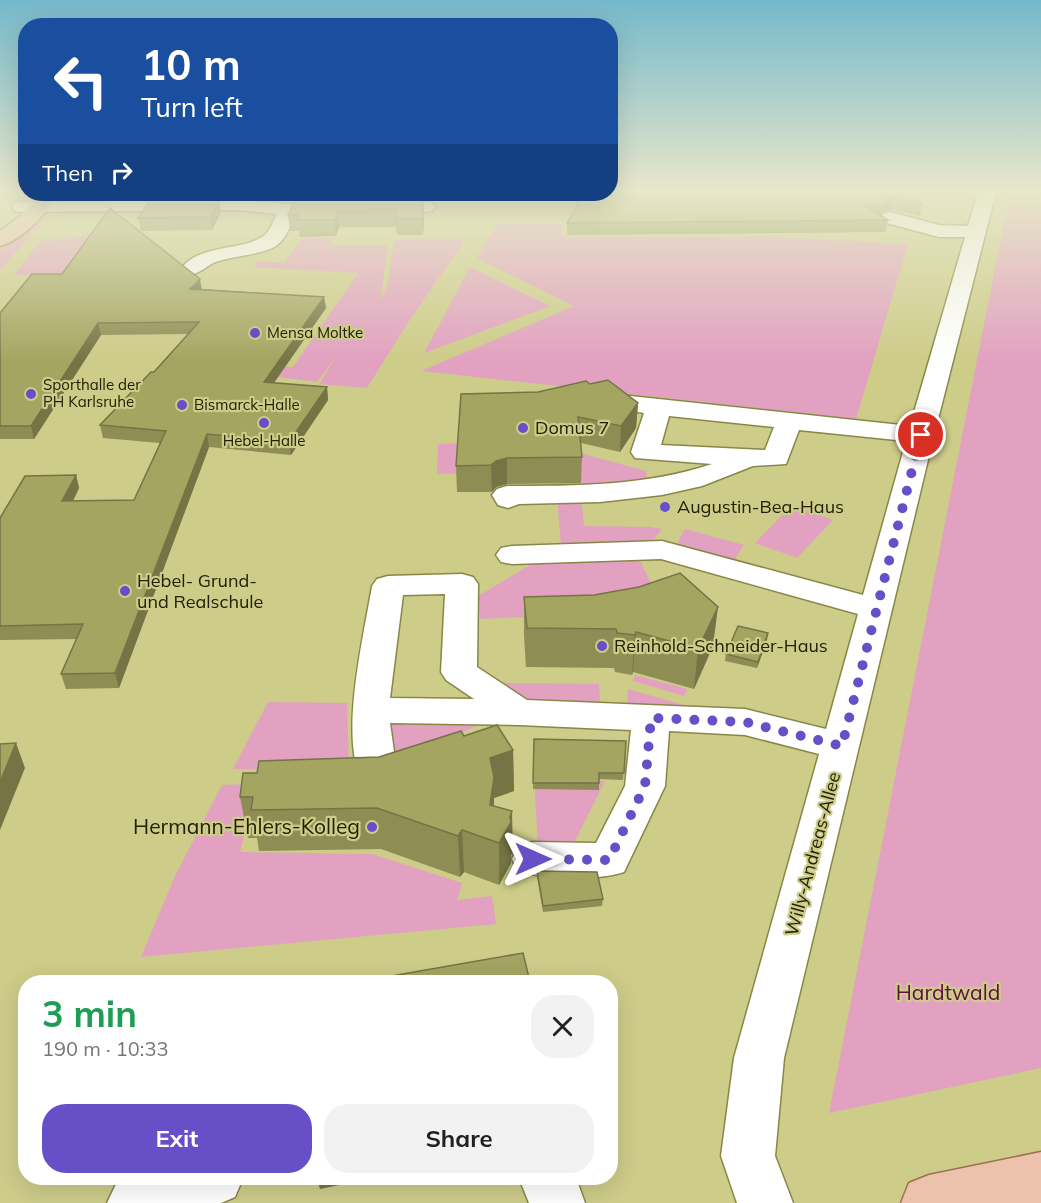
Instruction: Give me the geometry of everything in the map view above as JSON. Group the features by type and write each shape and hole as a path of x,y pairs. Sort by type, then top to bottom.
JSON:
{"main road":[{"path":"929,1203 1041,1179"}],"street":[{"path":"191,269 206,259 246,248"},
{"name":"Willy-Andreas-Allee","path":"765,1203 748,1156 759,1058 972,248"},
{"path":"621,403 921,435"},
{"path":"659,407 645,452 749,459 777,458 789,422"},
{"path":"508,499 507,495 583,494 668,486 729,468 749,459"},
{"path":"513,555 662,550 877,609"},
{"path":"377,773 370,710 388,586 462,584 459,672 519,712"},
{"path":"370,710 519,712 745,722 842,746"},
{"path":"533,859 609,860 645,786 651,718"},
{"path":"135,1203 140,1195 185,1185"},
{"path":"551,1185 557,1203"}],"green space":[{"path":"19,248 0,270 0,250"},
{"path":"35,248 97,248 68,274 14,275"},
{"path":"295,248 388,248 380,302 388,283 393,248 459,248 407,324 367,388 319,384 338,354 317,382 172,363 173,360 293,367 358,273 255,267 258,261 284,263"},
{"path":"483,248 907,248 856,419 421,371 574,306 477,258"},
{"name":"Hardtwald","path":"999,248 1041,248 1041,1068 829,1113"},
{"path":"470,267 550,306 424,353"},
{"path":"536,441 646,471 650,496 581,498 584,526 662,529 651,543 561,546 555,471 437,474 438,444"},
{"path":"792,505 833,520 797,558 755,543"},
{"path":"685,529 744,545 732,564 685,549 678,542"},
{"path":"639,559 658,597 600,614 480,619 478,596 535,562"},
{"path":"635,675 687,689 684,696 633,681"},
{"path":"498,683 599,684 600,707 523,705"},
{"path":"628,689 684,705 684,711 627,710"},
{"path":"268,702 347,703 349,770 233,769"},
{"path":"490,720 402,759 386,759 388,724"},
{"path":"357,780 254,798 240,852 372,854 462,883 457,900 492,896 496,924 141,957 175,876 222,785"},
{"path":"534,780 605,781 575,841 538,842"}],"building":[{"path":"81,248 161,248 200,279 190,289 324,297 264,382 327,387 289,442 207,434 115,673 61,674 83,624 0,626 0,518 25,476 76,475 62,501 134,500 166,431 100,425 151,372 154,372 199,322 98,323 31,426 0,426 0,313 32,274 62,274"},
{"path":"608,380 638,403 621,426 578,417 582,457 507,458 491,465 456,466 461,394 538,392 586,381 590,384"},
{"path":"680,573 718,607 698,649 636,632 635,635 617,633 616,629 527,628 524,597 594,595 639,587"},
{"path":"738,626 768,633 758,662 726,654"},
{"path":"497,725 513,750 490,758 494,777 490,805 512,811 511,822 499,843 462,830 458,836 377,808 251,810 253,797 240,797 243,773 257,773 259,761 379,757 461,731 464,736"},
{"path":"534,739 626,741 624,773 599,773 599,783 533,783"},
{"path":"16,743 0,782 0,744"},
{"path":"537,871 597,872 603,899 543,906"},
{"path":"523,953 528,975 397,975"}],"place":[{"name":"Mensa Moltke","path":"255,333"},
{"name":"Sporthalle der PH Karlsruhe","path":"31,394"},
{"name":"Bismarck-Halle","path":"182,405"},
{"name":"Hebel-Halle","path":"264,423"},
{"name":"Domus 7","path":"523,428"},
{"name":"Augustin-Bea-Haus","path":"665,507"},
{"name":"Hebel- Grund- und Realschule","path":"125,591"},
{"name":"Reinhold-Schneider-Haus","path":"602,646"},
{"name":"Hermann-Ehlers-Kolleg","path":"372,827"}],"route":[{"path":"533,859 609,860 645,786 651,718 745,722 842,746 921,435"}]}
